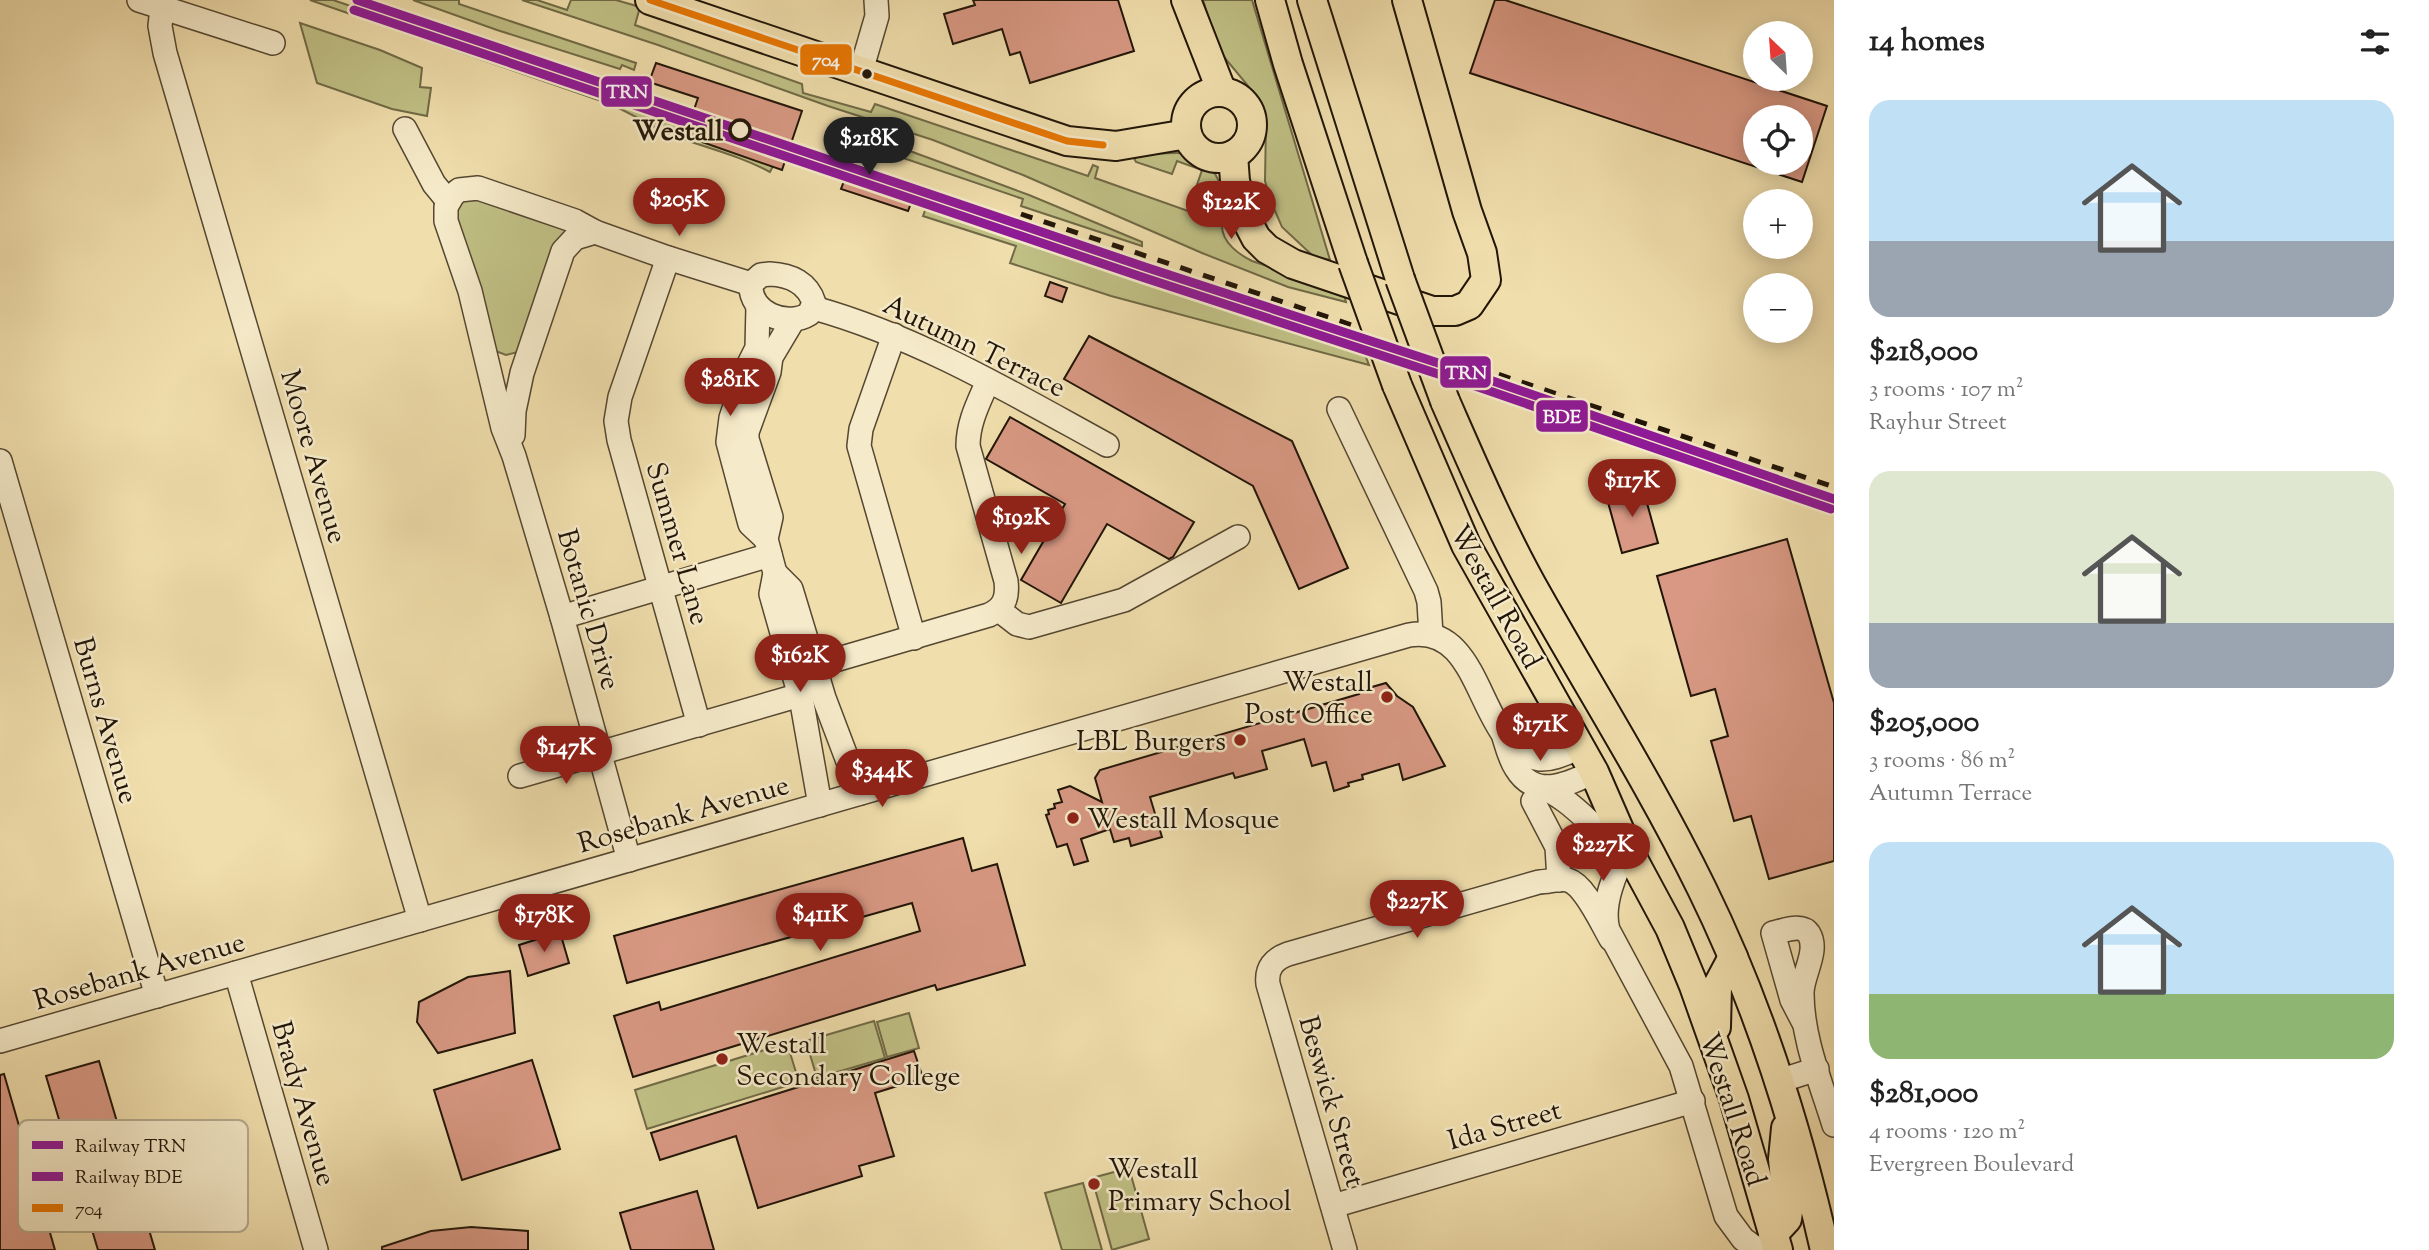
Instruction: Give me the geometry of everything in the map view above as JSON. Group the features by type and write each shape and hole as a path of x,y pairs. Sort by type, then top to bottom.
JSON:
{"main road":[{"path":"650,0 1067,141 1115,146 1187,134"},
{"path":"1186,0 1222,92"},
{"name":"Westall Road","path":"1270,0 1353,263 1397,385 1466,545 1581,747 1628,850 1670,928 1734,1099 1763,1243"},
{"name":"Westall Road","path":"1312,0 1400,279 1446,401 1497,515 1538,596 1681,846 1733,957 1779,1081 1815,1203 1825,1250"},
{"path":"1233,155 1235,181 1245,217 1256,238 1280,257 1308,271 1432,311 1455,311 1469,306 1486,280 1482,253 1467,211 1407,0"},
{"path":"1211,93 1232,95 1248,109 1251,119 1248,140 1233,155 1224,158 1205,155 1197,150 1187,134 1186,124 1194,104 1211,93"},
{"path":"1581,747 1621,737"},
{"path":"1594,772 1621,737"},
{"path":"1716,1045 1717,986 1733,957"},
{"path":"1763,1243 1787,1219 1783,1158 1788,1111"},
{"path":"1815,1203 1834,1231"}],"street":[{"path":"139,0 273,43"},
{"path":"862,71 877,16 876,0"},
{"name":"Moore Avenue","path":"162,8 160,26 165,53 420,920"},
{"path":"405,130 434,184 448,201 459,190 478,188 575,220 595,232 668,258 751,284"},
{"name":"Botanic Drive","path":"448,201 446,221 470,291 503,428 514,456 562,617 629,860"},
{"name":"Botanic Drive","path":"514,456 514,411 528,355 566,246 575,238 595,232"},
{"name":"Summer Lane","path":"668,258 620,397 616,421 619,440 699,725"},
{"path":"758,306 776,317 793,320 803,318 814,308 807,288 791,277 761,275 751,284 751,292 758,306 758,344 731,418 728,442 750,524 771,556"},
{"name":"Autumn Terrace","path":"814,308 894,335 988,381 1107,445"},
{"path":"793,320 771,357 769,372 747,435 771,517 771,594 860,793"},
{"path":"894,335 861,429 859,446 914,638"},
{"path":"486,355 505,361 528,355"},
{"path":"804,669 914,638 999,610 1006,597 1006,581 968,446 974,414 988,381"},
{"path":"1339,409 1426,591 1431,635 1442,638 1456,651 1500,727 1518,750 1536,758 1549,758 1581,747"},
{"name":"Burns Avenue","path":"0,461 157,996"},
{"path":"999,610 1017,624 1029,627 1114,604 1238,537"},
{"path":"562,617 771,556"},
{"name":"Rosebank Avenue","path":"0,1041 1403,636 1431,635"},
{"path":"804,669 800,695 820,805"},
{"path":"520,776 800,695"},
{"path":"1500,727 1517,770 1537,794 1558,847 1554,881 1572,882 1581,890 1611,939 1681,1066 1726,1216 1763,1243"},
{"path":"1537,794 1594,772"},
{"path":"1537,794 1562,797 1613,843 1628,850 1606,907 1606,922 1611,939"},
{"name":"Beswick Street","path":"1345,1250 1268,984 1269,968 1277,959 1288,954 1539,882 1554,881"},
{"name":"Brady Avenue","path":"236,974 317,1250"},
{"path":"1804,1023 1834,1125"},
{"path":"1779,1081 1817,1069"},
{"name":"Ida Street","path":"1333,1206 1693,1101"}],"green space":[{"path":"310,0 333,0 609,94 608,100 688,127 685,136 773,166 770,172 745,160 667,133 607,103"},
{"path":"413,0 459,0 459,4 636,63 634,70 622,65 620,69"},
{"path":"522,0 537,0 567,10 571,0 616,0 640,7 635,25 802,84 803,93 871,112 875,104 1088,176 1093,165 1098,167 1095,178 1188,211 1202,170 1177,161 1172,174 1136,162 1134,158 1137,155 1167,153 1197,156 1209,165 1221,188 1226,213 1223,232 1232,248 1252,261 1343,291 1346,302 1288,287 933,140"},
{"path":"1203,0 1252,0 1330,260 1313,256 1282,227 1265,181 1266,122 1254,93 1219,51"},
{"path":"300,23 380,50 422,68 420,87 431,88 427,116 392,109 317,83"},
{"path":"853,130 1029,195 1142,242 1142,246 1021,206 1023,199 877,149 878,144 854,136"},
{"path":"462,195 574,225 518,352 506,355 493,350 450,220"},
{"path":"926,208 1010,236 1012,232 1362,347 1369,365 1111,296 1010,263 1016,246 923,216"},
{"path":"909,1013 919,1048 887,1057 877,1022"},
{"path":"874,1021 885,1058 817,1078 806,1041"},
{"path":"787,1043 799,1082 647,1129 635,1090"},
{"path":"1129,1168 1149,1239 1112,1250 1092,1178"},
{"path":"1083,1183 1102,1250 1062,1250 1045,1193"}],"building":[{"path":"973,0 1118,0 1134,51 1030,83 1020,52 1010,55 1002,29 953,44 944,14 975,5"},
{"path":"1495,0 1505,0 1743,78 1743,91 1781,91 1827,106 1813,149 1813,105 1743,105 1743,163 1470,73"},
{"path":"656,63 802,111 782,170 685,136 698,98 649,82"},
{"path":"854,136 879,144 866,179 914,195 908,211 841,189 844,181 839,179"},
{"path":"1781,175 1804,175 1802,182"},
{"path":"1050,282 1067,288 1062,302 1045,296"},
{"path":"1089,336 1292,441 1348,568 1299,589 1253,486 1064,379"},
{"path":"1010,417 1194,522 1173,557 1169,559 1107,524 1061,603 1021,580 1065,504 986,459"},
{"path":"1642,485 1658,543 1622,553 1606,495"},
{"path":"1787,539 1834,703 1834,861 1769,879 1751,816 1734,821 1711,741 1728,736 1715,689 1691,696 1657,576"},
{"path":"1386,683 1397,696 1413,707 1445,766 1403,780 1399,764 1362,775 1363,779 1334,791 1326,762 1312,766 1304,739 1262,751 1267,769 1235,778 1233,773 1150,797 1162,837 1131,846 1129,838 1114,842 1110,829 1081,839 1088,861 1074,865 1067,844 1057,847 1046,815 1049,814 1048,810 1055,808 1054,804 1062,802 1058,790 1070,786 1102,802 1095,778 1100,770 1359,694 1358,691"},
{"path":"963,838 972,871 997,864 1025,965 937,990 935,985 633,1077 614,1016 659,1002 661,1010 920,931 912,903 627,983 614,936"},
{"path":"560,932 569,963 528,976 519,945"},
{"path":"510,971 515,1033 438,1053 417,1022 419,1002 468,977"},
{"path":"914,1051 923,1078 875,1093 894,1156 859,1166 862,1176 758,1208 736,1136 660,1160 651,1133"},
{"path":"532,1060 560,1149 462,1180 434,1090"},
{"path":"99,1061 116,1120 59,1120 46,1076"},
{"path":"4,1074 18,1122 18,1232 50,1232 55,1250 0,1250 0,1075"},
{"path":"697,1191 714,1250 631,1250 620,1213"},
{"path":"471,1227 528,1231 528,1250 382,1250 382,1247 431,1231"},
{"path":"93,1232 150,1232 155,1250 98,1250"}],"railway":[{"path":"1021,214 1834,487"}],"rail line":[{"name":"TRN","path":"357,0 1145,267 1484,378 1834,499"},
{"name":"BDE","path":"354,10 1142,277 1481,388 1831,509"}],"transit line":[{"name":"704","path":"650,0 1067,141 1103,145"}],"place":[{"name":"Westall","path":"740,130"},
{"name":"Westall Post Office","path":"1387,697"},
{"name":"LBL Burgers","path":"1240,740"},
{"name":"Westall Mosque","path":"1073,818"},
{"name":"Westall Secondary College","path":"722,1059"},
{"name":"Westall Primary School","path":"1094,1184"}]}
